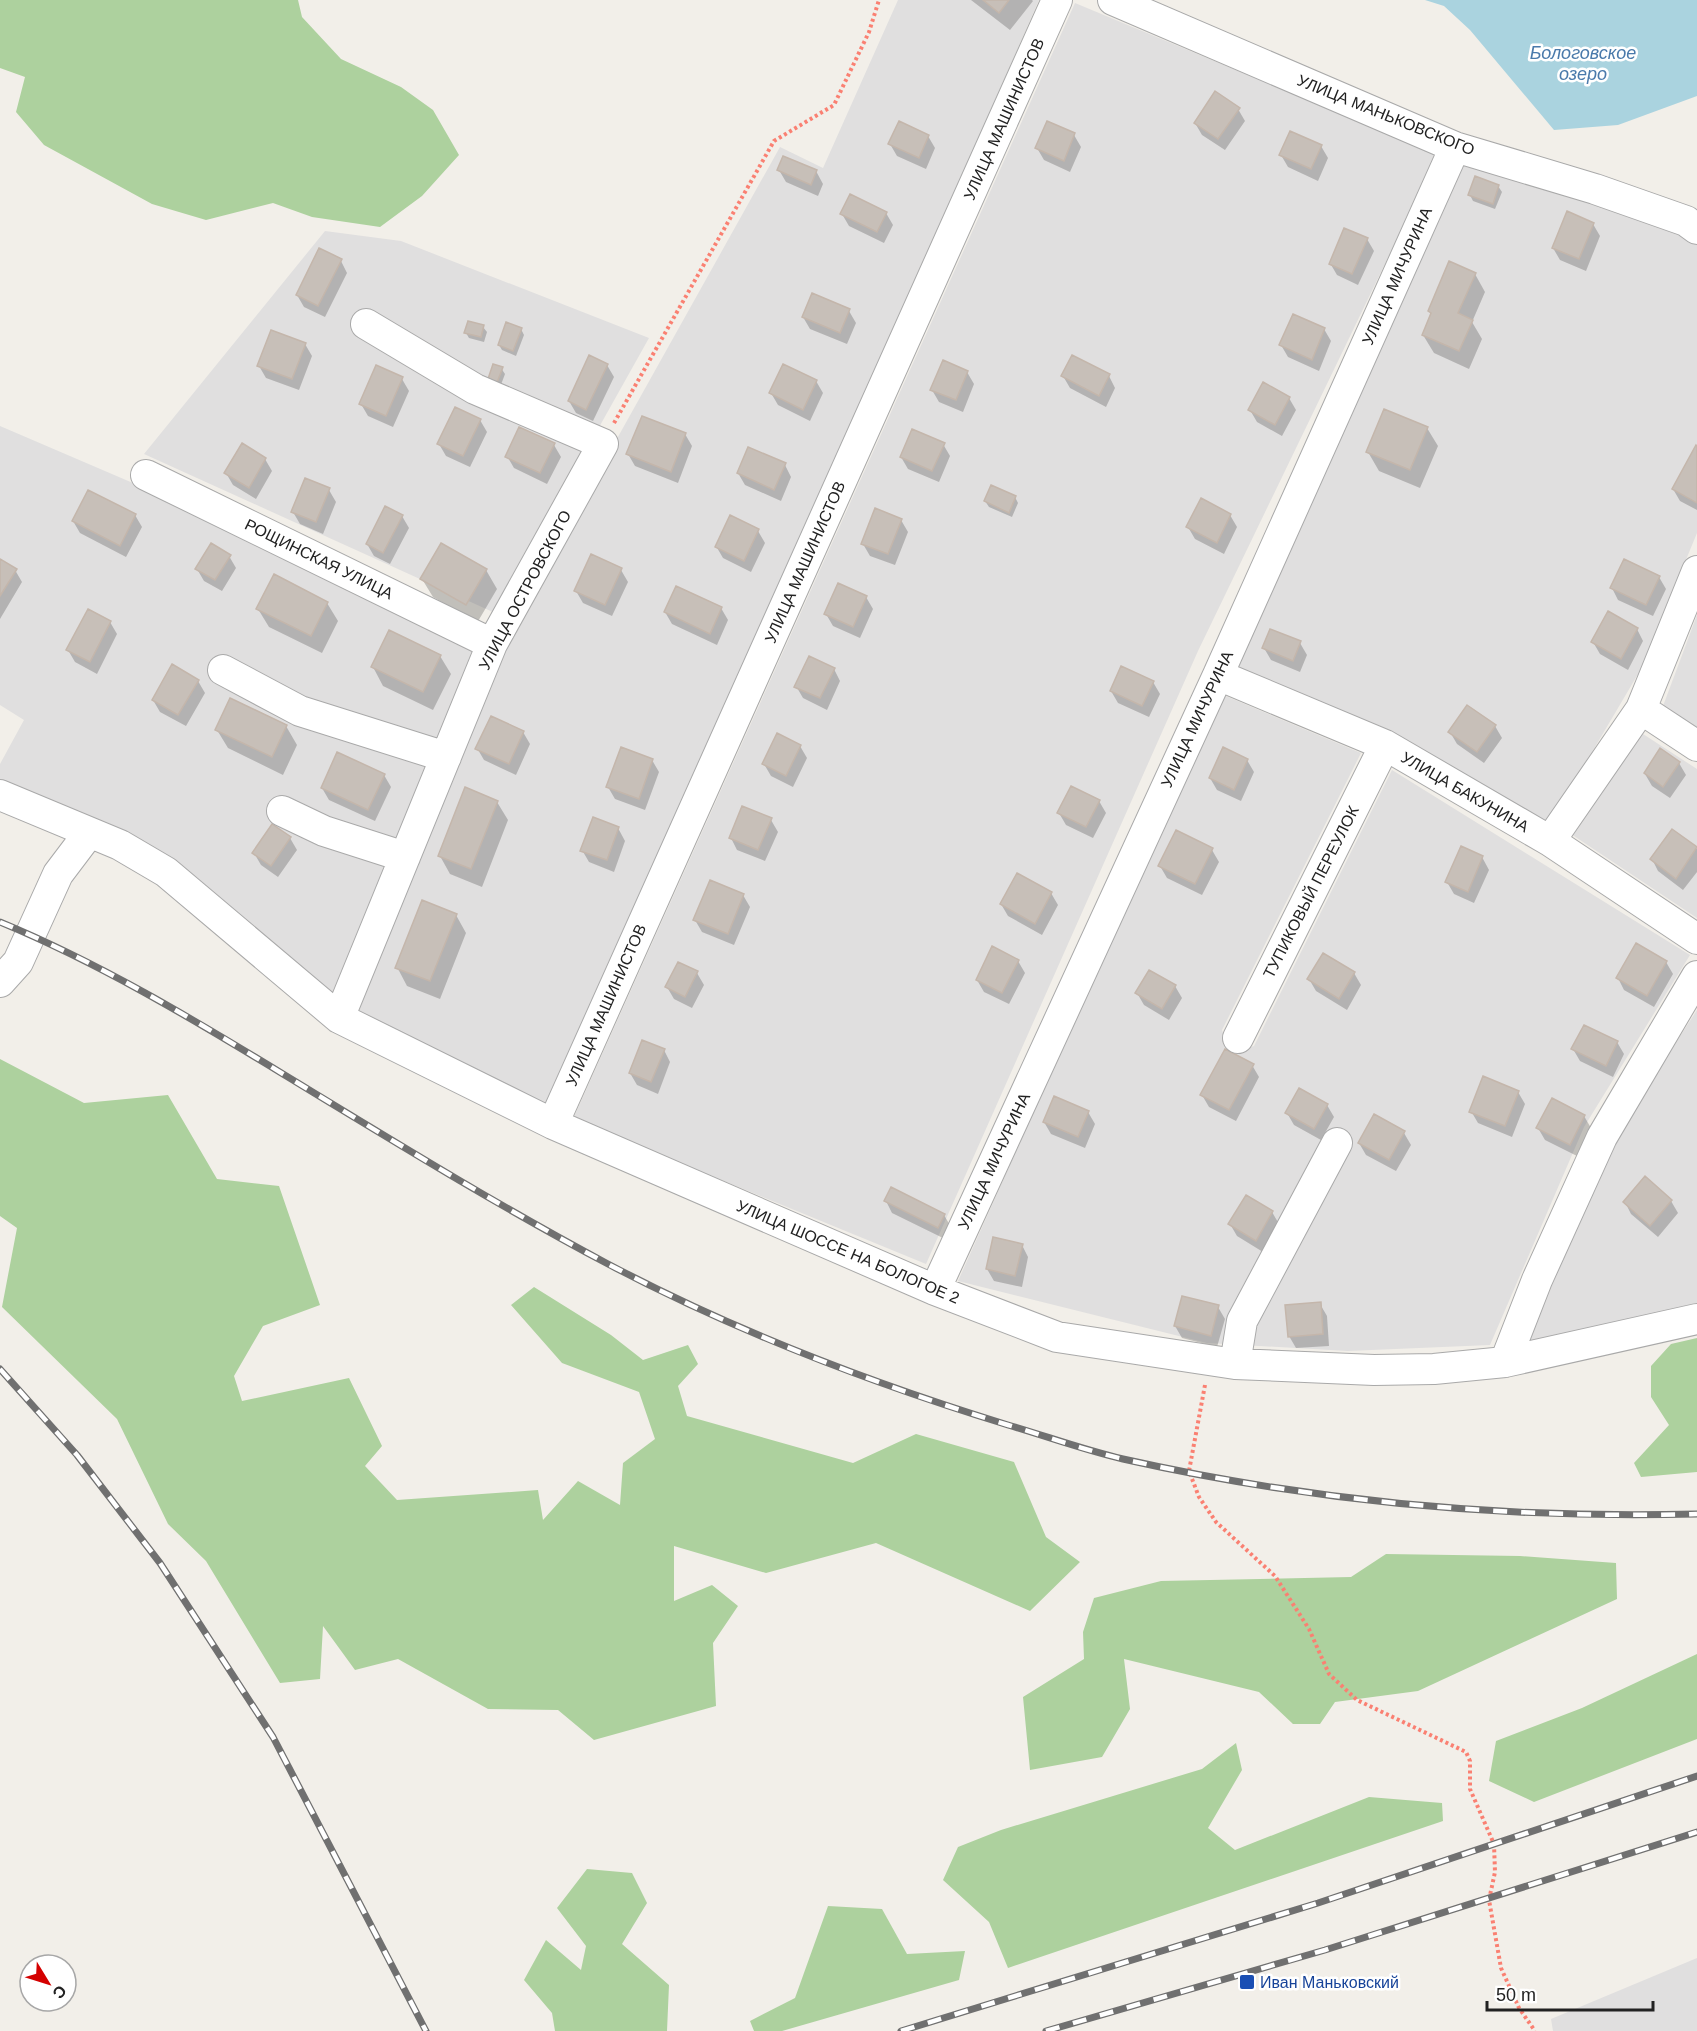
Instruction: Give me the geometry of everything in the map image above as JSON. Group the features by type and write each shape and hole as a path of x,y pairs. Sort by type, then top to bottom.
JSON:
{"street":[{"name":"УЛИЦА МАШИНИСТОВ","path":"553,1124 1057,0"},
{"name":"УЛИЦА МАНЬКОВСКОГО","path":"1113,0 1455,147 1595,189 1686,222 1697,229"},
{"name":"УЛИЦА МИЧУРИНА","path":"935,1290 1218,675 1455,147"},
{"path":"366,324 475,389 603,444"},
{"name":"УЛИЦА ОСТРОВСКОГО","path":"339,1018 492,644 603,444"},
{"name":"РОЩИНСКАЯ УЛИЦА","path":"146,475 492,644"},
{"path":"1550,841 1641,708 1697,571"},
{"path":"223,670 300,711 446,758"},
{"name":"УЛИЦА БАКУНИНА","path":"1218,675 1385,745 1550,841 1697,939"},
{"path":"1641,708 1697,746"},
{"name":"ТУПИКОВЫЙ ПЕРЕУЛОК","path":"1238,1038 1385,745"},
{"name":"УЛИЦА ШОССЕ НА БОЛОГОЕ 2","path":"0,795 120,845 166,872 339,1018 553,1124 935,1290 1057,1337 1222,1362 1374,1370 1434,1369 1505,1362 1697,1319"},
{"path":"282,811 324,831 405,857"},
{"path":"0,982 18,962 58,874 89,833"},
{"path":"1505,1362 1537,1280 1602,1137 1697,976"},
{"path":"1222,1362 1337,1143"}],"path":[{"path":"603,444 774,141 834,105 869,32 879,0"},
{"path":"1222,1362 1189,1471 1199,1497 1216,1522 1275,1576 1309,1629 1329,1674 1357,1700 1466,1752 1470,1761 1470,1789 1494,1844 1495,1872 1489,1900 1501,1968 1519,2008 1535,2031"}],"shaded area":[{"path":"898,0 1039,0 802,541 547,1110 351,1011 510,630 780,147 823,168"},
{"path":"1075,3 1438,154 1198,651 926,1264 573,1119"},
{"path":"1459,155 1695,240 1697,244 1697,533 1641,669 1549,825 1233,666"},
{"path":"325,231 401,241 649,338 495,613 144,454"},
{"path":"0,426 485,634 336,995 161,852 0,779 0,764 24,720 0,705"},
{"path":"1697,615 1697,730 1663,706"},
{"path":"1221,694 1361,753 1222,1030 1230,1054 1254,1046 1392,770 1690,955 1584,1127 1490,1345 1348,1351 1207,1343 958,1281"},
{"path":"1643,734 1697,769 1697,918 1571,834"},
{"path":"1697,1010 1697,1303 1527,1344 1607,1149"},
{"path":"1697,1958 1697,2031 1553,2031 1551,2019"}],"green space":[{"path":"0,0 298,0 302,17 341,59 401,87 433,110 459,155 422,196 380,227 312,217 273,203 206,220 152,204 44,145 16,112 25,77 0,68"},
{"path":"0,1059 84,1103 168,1095 217,1179 279,1186 320,1305 263,1326 234,1376 242,1401 349,1378 382,1446 365,1466 397,1500 538,1490 543,1520 578,1481 620,1505 623,1463 655,1439 639,1392 562,1363 511,1305 534,1287 611,1335 643,1360 688,1345 698,1364 678,1386 687,1416 853,1463 916,1434 1014,1462 1046,1537 1080,1562 1030,1611 876,1543 766,1573 674,1546 674,1601 712,1585 738,1606 713,1643 716,1706 594,1740 558,1710 488,1709 398,1659 355,1670 323,1626 320,1679 280,1683 206,1561 168,1524 117,1419 2,1307 17,1228 0,1216"},
{"path":"1697,1338 1697,1472 1641,1477 1634,1463 1669,1425 1651,1397 1651,1366 1671,1344"},
{"path":"1386,1554 1520,1556 1616,1563 1617,1599 1418,1691 1335,1702 1320,1724 1293,1724 1259,1692 1124,1659 1130,1709 1102,1757 1030,1770 1023,1697 1084,1659 1083,1632 1094,1598 1161,1581 1351,1577"},
{"path":"1697,1654 1697,1739 1534,1802 1489,1781 1496,1741 1582,1708"},
{"path":"1236,1743 1242,1770 1208,1828 1235,1850 1369,1797 1442,1803 1443,1821 1008,1968 989,1922 943,1880 958,1847 1001,1830 1202,1769"},
{"path":"587,1869 632,1873 647,1903 622,1944 669,1985 667,2031 555,2031 552,2013 524,1980 546,1940 581,1970 586,1946 557,1908"},
{"path":"828,1906 882,1909 907,1954 965,1951 959,1980 782,2031 754,2031 750,2021 795,1998"}],"water":[{"name":"Бологовское озеро","path":"1425,0 1697,0 1697,96 1618,125 1554,130 1470,30 1444,6"}],"building":[{"path":"983,0 1009,0 999,13"},
{"path":"1215,91 1240,108 1218,139 1194,123"},
{"path":"899,121 929,135 919,158 888,144"},
{"path":"1047,121 1075,133 1064,161 1035,148"},
{"path":"1290,131 1322,145 1311,169 1279,155"},
{"path":"783,156 817,170 811,185 777,170"},
{"path":"1475,176 1499,185 1493,204 1468,195"},
{"path":"850,194 887,212 877,232 840,214"},
{"path":"1567,211 1594,223 1579,259 1552,248"},
{"path":"1344,228 1368,238 1352,274 1329,264"},
{"path":"319,248 342,259 318,306 296,295"},
{"path":"1449,261 1476,273 1458,313 1473,320 1459,351 1422,335 1431,313 1428,311"},
{"path":"812,293 850,309 840,333 802,317"},
{"path":"1293,314 1325,328 1312,360 1279,345"},
{"path":"468,321 484,325 481,337 464,333"},
{"path":"506,322 522,328 513,351 498,345"},
{"path":"271,330 306,343 292,379 257,366"},
{"path":"589,355 608,364 586,410 568,401"},
{"path":"1072,355 1110,374 1099,396 1061,376"},
{"path":"943,360 968,371 956,400 930,390"},
{"path":"493,364 503,367 496,385 487,382"},
{"path":"783,364 817,380 803,410 769,393"},
{"path":"376,365 403,377 386,416 359,404"},
{"path":"1263,382 1290,397 1275,425 1248,410"},
{"path":"455,407 481,419 463,456 437,444"},
{"path":"1384,409 1428,427 1410,470 1366,452"},
{"path":"642,416 686,433 671,472 626,454"},
{"path":"519,427 555,443 540,473 505,457"},
{"path":"912,429 945,443 932,471 900,457"},
{"path":"242,443 266,458 249,488 224,473"},
{"path":"1697,446 1697,503 1672,489"},
{"path":"748,447 786,463 774,490 737,473"},
{"path":"305,478 330,488 316,522 291,512"},
{"path":"991,485 1016,496 1009,513 984,501"},
{"path":"88,490 136,514 120,546 72,521"},
{"path":"1201,498 1231,514 1217,543 1186,527"},
{"path":"385,506 403,515 383,553 366,544"},
{"path":"875,508 902,519 888,554 861,544"},
{"path":"730,515 759,529 744,561 715,547"},
{"path":"211,543 231,555 215,580 195,569"},
{"path":"441,543 487,569 466,605 420,579"},
{"path":"591,554 622,568 605,605 574,591"},
{"path":"0,559 17,569 0,596"},
{"path":"1624,559 1660,576 1646,605 1610,588"},
{"path":"274,574 328,602 311,636 256,609"},
{"path":"838,583 867,596 853,627 824,614"},
{"path":"676,586 722,607 710,634 664,612"},
{"path":"88,609 111,621 90,662 66,650"},
{"path":"1608,611 1638,628 1621,659 1591,642"},
{"path":"1270,629 1301,641 1293,661 1262,648"},
{"path":"389,630 441,655 423,692 371,667"},
{"path":"809,656 835,668 820,698 794,687"},
{"path":"172,664 199,680 178,715 152,700"},
{"path":"1121,666 1154,681 1142,706 1110,691"},
{"path":"230,698 287,725 272,757 215,730"},
{"path":"1467,705 1496,725 1477,752 1448,732"},
{"path":"491,716 524,731 509,764 475,749"},
{"path":"777,733 801,745 786,776 762,764"},
{"path":"621,747 653,759 639,799 606,787"},
{"path":"1223,747 1248,759 1234,790 1209,778"},
{"path":"1660,748 1680,762 1663,787 1644,773"},
{"path":"337,752 385,774 368,810 321,788"},
{"path":"1071,786 1100,800 1086,827 1057,813"},
{"path":"465,787 498,801 471,869 438,856"},
{"path":"742,806 772,818 758,850 729,838"},
{"path":"593,817 619,827 607,860 580,851"},
{"path":"272,824 291,837 271,866 252,853"},
{"path":"1672,829 1697,847 1676,879 1650,859"},
{"path":"1176,830 1213,848 1195,884 1158,866"},
{"path":"1461,846 1483,856 1468,892 1445,882"},
{"path":"1017,873 1052,892 1035,924 1000,904"},
{"path":"710,880 744,894 728,934 693,920"},
{"path":"422,900 457,914 430,981 395,968"},
{"path":"1636,943 1667,961 1647,996 1616,978"},
{"path":"992,946 1019,960 1002,993 976,980"},
{"path":"1323,953 1355,972 1339,999 1307,979"},
{"path":"678,962 698,971 685,997 665,987"},
{"path":"1149,970 1176,985 1162,1009 1135,993"},
{"path":"1584,1025 1618,1041 1606,1066 1571,1049"},
{"path":"642,1040 665,1049 651,1082 629,1073"},
{"path":"1225,1049 1254,1064 1229,1110 1200,1095"},
{"path":"1483,1076 1519,1091 1505,1126 1469,1112"},
{"path":"1299,1088 1328,1104 1314,1129 1285,1113"},
{"path":"1054,1096 1089,1111 1078,1137 1043,1122"},
{"path":"1552,1098 1585,1115 1570,1145 1536,1128"},
{"path":"1374,1114 1405,1131 1389,1160 1358,1143"},
{"path":"1645,1176 1672,1200 1650,1226 1623,1202"},
{"path":"891,1187 945,1214 938,1228 884,1201"},
{"path":"1246,1195 1273,1211 1256,1241 1228,1224"},
{"path":"993,1237 1023,1244 1015,1276 986,1269"},
{"path":"1182,1296 1219,1305 1211,1336 1174,1326"},
{"path":"1321,1302 1323,1334 1288,1337 1285,1305"}],"railway":[{"path":"0,922 73,955 144,992 485,1195 608,1264 705,1312 804,1354 906,1392 1123,1459 1265,1486 1336,1496 1480,1510 1625,1515 1697,1514"},
{"path":"0,1369 77,1455 160,1563 273,1737 426,2031"},
{"path":"901,2031 1318,1903 1697,1776"},
{"path":"1046,2031 1325,1950 1697,1832"}],"place":[{"name":"Иван Маньковский","path":"1247,1982"}]}
